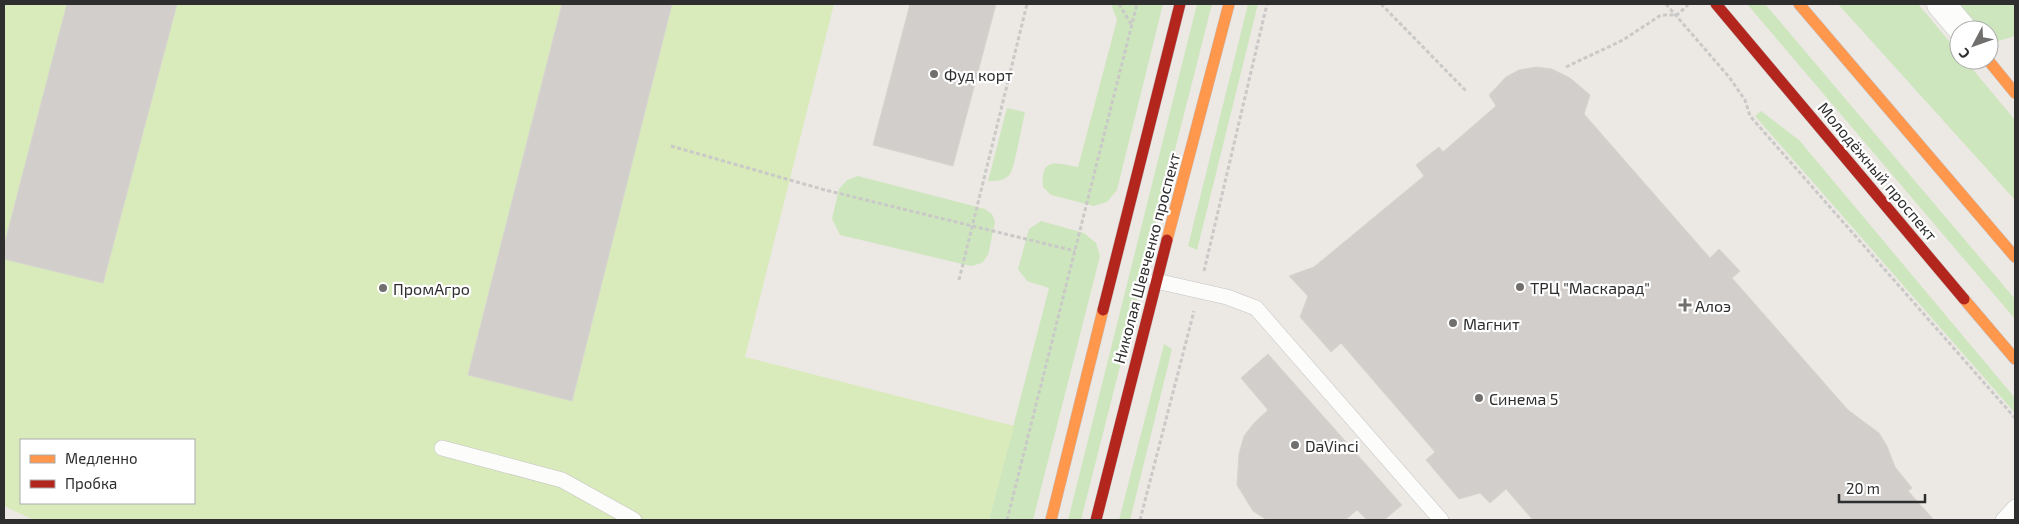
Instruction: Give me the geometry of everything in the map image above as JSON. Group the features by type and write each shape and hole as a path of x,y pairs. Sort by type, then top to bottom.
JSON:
{"main road":[{"name":"Николая Шевченко проспект","path":"1051,520 1180,4"},
{"name":"Николая Шевченко проспект","path":"1096,520 1156,281 1229,4"},
{"name":"Молодёжный проспект","path":"1716,4 2015,358"},
{"path":"1799,4 2015,257"},
{"path":"1996,70 2015,94"}],"street":[{"path":"1941,4 1955,20"}],"lane":[{"path":"1156,281 1227,297 1256,308 1441,520"},
{"path":"442,448 562,480 634,520"},
{"path":"2003,520 2015,507"}],"path":[{"path":"959,280 974,226 1027,4"},
{"path":"1119,4 1132,24"},
{"path":"1007,520 1137,4"},
{"path":"1140,520 1199,291 1266,4"},
{"path":"1381,4 1466,92"},
{"path":"1666,4 1740,92 1745,100 1750,116 2015,418"},
{"path":"1566,67 1623,40 1661,15 1677,16 1690,4"},
{"path":"671,146 825,190 1075,251"}],"green space":[{"name":"ПромАгро","path":"4,4 834,4 745,357 1014,426 989,520 34,520 4,506"},
{"path":"1111,4 1163,4 1117,190 1107,202 1094,206 1051,195 1043,187 1043,177 1045,170 1052,164 1078,167 1117,20"},
{"path":"1197,4 1212,4 1081,520 1068,520"},
{"path":"1248,4 1258,4 1197,250 1188,246"},
{"path":"1747,4 1765,4 2015,299 2015,319"},
{"path":"1838,4 1918,4 1949,41 1949,70 1973,70 2015,120 2015,200"},
{"path":"1960,4 2015,4 2015,36 1999,41 1999,20 1973,20"},
{"path":"1007,108 1025,112 1014,163 1010,174 1006,178 988,181"},
{"path":"1761,111 1799,140 2015,398 2015,413 1755,116"},
{"path":"858,176 985,209 992,214 995,222 988,255 982,263 971,266 840,235 832,219 839,189 847,180"},
{"path":"1041,221 1084,233 1096,243 1100,256 1033,520 989,520 1049,288 1027,281 1018,269 1029,229"},
{"path":"1164,344 1172,349 1130,520 1119,520"}],"building":[{"path":"67,4 177,4 103,283 4,259 4,246"},
{"path":"562,4 672,4 572,401 468,375"},
{"name":"Фуд корт","path":"910,4 996,4 953,166 873,145"},
{"name":"ТРЦ \"Маскарад\"","path":"1536,67 1552,69 1570,78 1590,95 1584,114 1710,258 1719,249 1740,271 1732,278 1848,410 1879,433 1887,446 1895,467 1912,488 1908,491 1934,520 1533,520 1506,489 1490,503 1480,493 1459,499 1426,460 1435,452 1341,343 1331,352 1300,317 1308,296 1289,276 1314,267 1424,176 1416,165 1439,147 1443,152 1496,106 1489,95 1506,77 1519,70"},
{"name":"DaVinci","path":"1268,354 1402,505 1384,520 1367,520 1357,510 1345,520 1267,520 1253,511 1237,485 1239,454 1244,436 1268,410 1241,378"}],"traffic: slow":[{"path":"1167,240 1229,4"},
{"path":"1799,4 2015,257"},
{"path":"1996,70 2015,93"},
{"path":"1964,299 2015,359"},
{"path":"1051,520 1103,310"}],"traffic: jam":[{"path":"1103,310 1180,4"},
{"path":"1716,4 1964,299"},
{"path":"1096,520 1167,240"}],"place":[{"name":"Фуд корт","path":"934,74"},
{"name":"ТРЦ \"Маскарад\"","path":"1520,287"},
{"name":"ПромАгро","path":"383,288"},
{"name":"Алоэ","path":"1685,305"},
{"name":"Магнит","path":"1453,323"},
{"name":"Синема 5","path":"1479,398"},
{"name":"DaVinci","path":"1295,445"}]}
